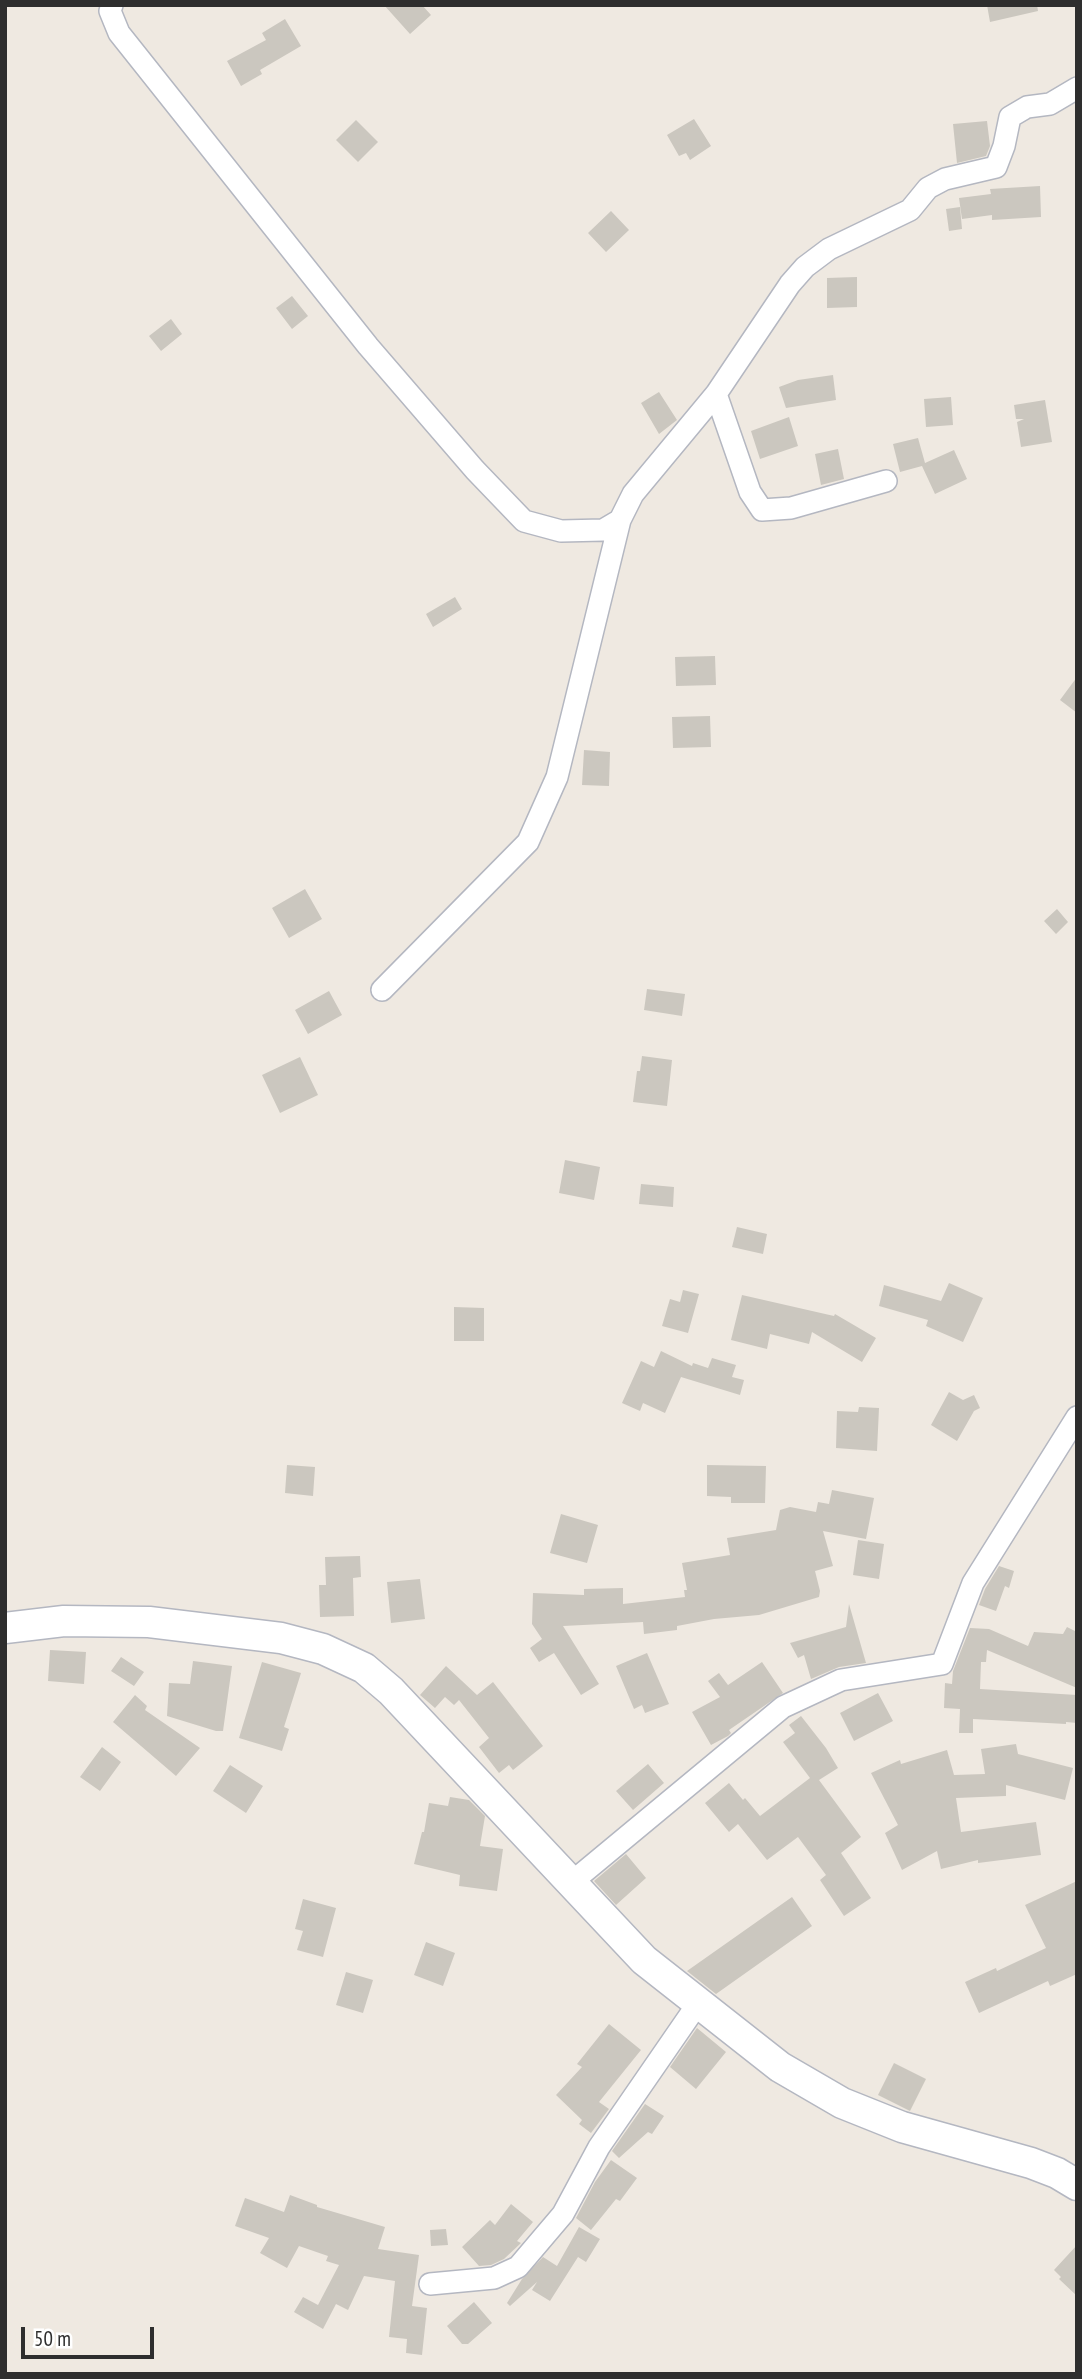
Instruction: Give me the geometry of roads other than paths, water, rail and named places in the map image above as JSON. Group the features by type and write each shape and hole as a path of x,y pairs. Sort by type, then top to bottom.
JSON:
{"main road":[{"path":"5,1628 64,1621 149,1622 281,1638 323,1649 364,1668 391,1691 644,1960 780,2067 842,2103 902,2127 1031,2163 1057,2173 1077,2185"}],"street":[{"path":"111,5 110,11 118,33 360,335 475,470 524,521 561,531 603,530 620,520"},
{"path":"382,990 528,842 557,777 620,520 633,494 716,394 790,284 805,267 829,249 910,210 928,188 945,179 996,167 1010,117 1027,107 1050,104 1077,88"},
{"path":"716,394 750,492 762,510 791,508 886,481"},
{"path":"572,1882 783,1707 841,1680 942,1664 973,1583 1077,1417"},
{"path":"430,2284 494,2278 517,2267 562,2214 599,2147 699,2002"}]}
